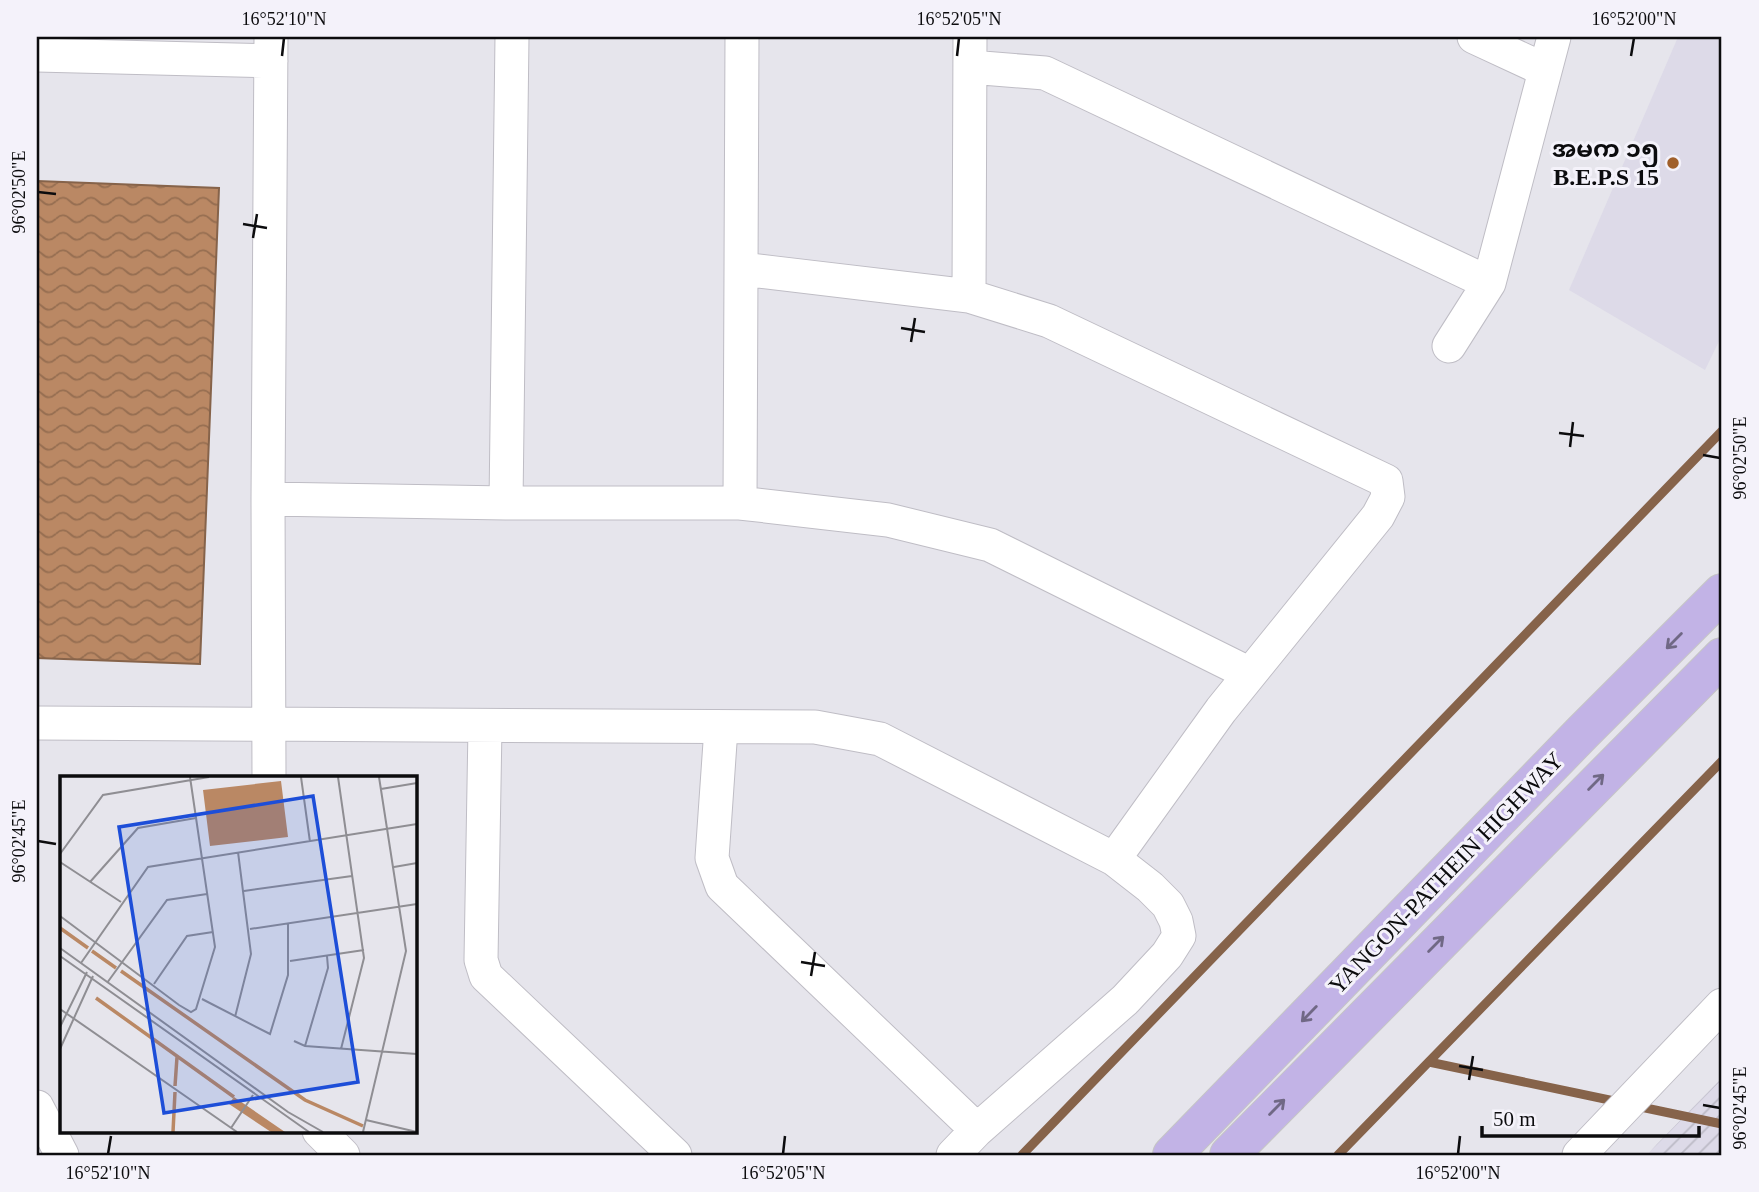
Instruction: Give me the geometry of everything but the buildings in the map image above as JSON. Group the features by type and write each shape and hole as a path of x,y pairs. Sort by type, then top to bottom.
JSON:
{"main road":[{"name":"YANGON-PATHEIN HIGHWAY","path":"1172,1155 1583,732 1722,593"},
{"name":"YANGON-PATHEIN HIGHWAY","path":"1229,1155 1722,657"}],"street":[{"path":"506,503 512,37"},
{"path":"740,503 742,37"},
{"path":"1474,37 1545,70"},
{"path":"1449,346 1489,283 1554,37"},
{"path":"37,55 271,49 269,776"},
{"path":"969,296 970,52 1045,73 1489,283"},
{"path":"741,269 969,296 1049,321 1385,481 1388,497 1378,516 1250,674 1114,859"},
{"path":"268,499 740,503 888,520 990,545 1250,674"},
{"path":"37,723 814,727 880,739 1114,859 1150,887 1168,905 1176,921 1178,936 1167,955 1125,1000 977,1130 953,1155"},
{"path":"485,727 481,960 486,976 675,1155"},
{"path":"721,728 712,858 722,886 977,1130"},
{"path":"1578,1155 1722,1005"},
{"path":"37,1107 62,1155"},
{"path":"320,1132 344,1155"}],"shaded area":[{"name":"အမက ၁၅ B.E.P.S 15","path":"1678,37 1722,37 1722,335 1705,370 1569,290"},
{"path":"1722,1078 1722,1155 1647,1155 1657,1144"}],"water":[{"path":"37,181 219,188 200,664 37,658"}],"waterway":[{"path":"1022,1155 1722,431"},
{"path":"1338,1155 1722,761"},
{"path":"1429,1062 1619,1102"},
{"path":"1636,1106 1722,1124"}],"place":[{"name":"အမက ၁၅ B.E.P.S 15","path":"1673,163"}]}
